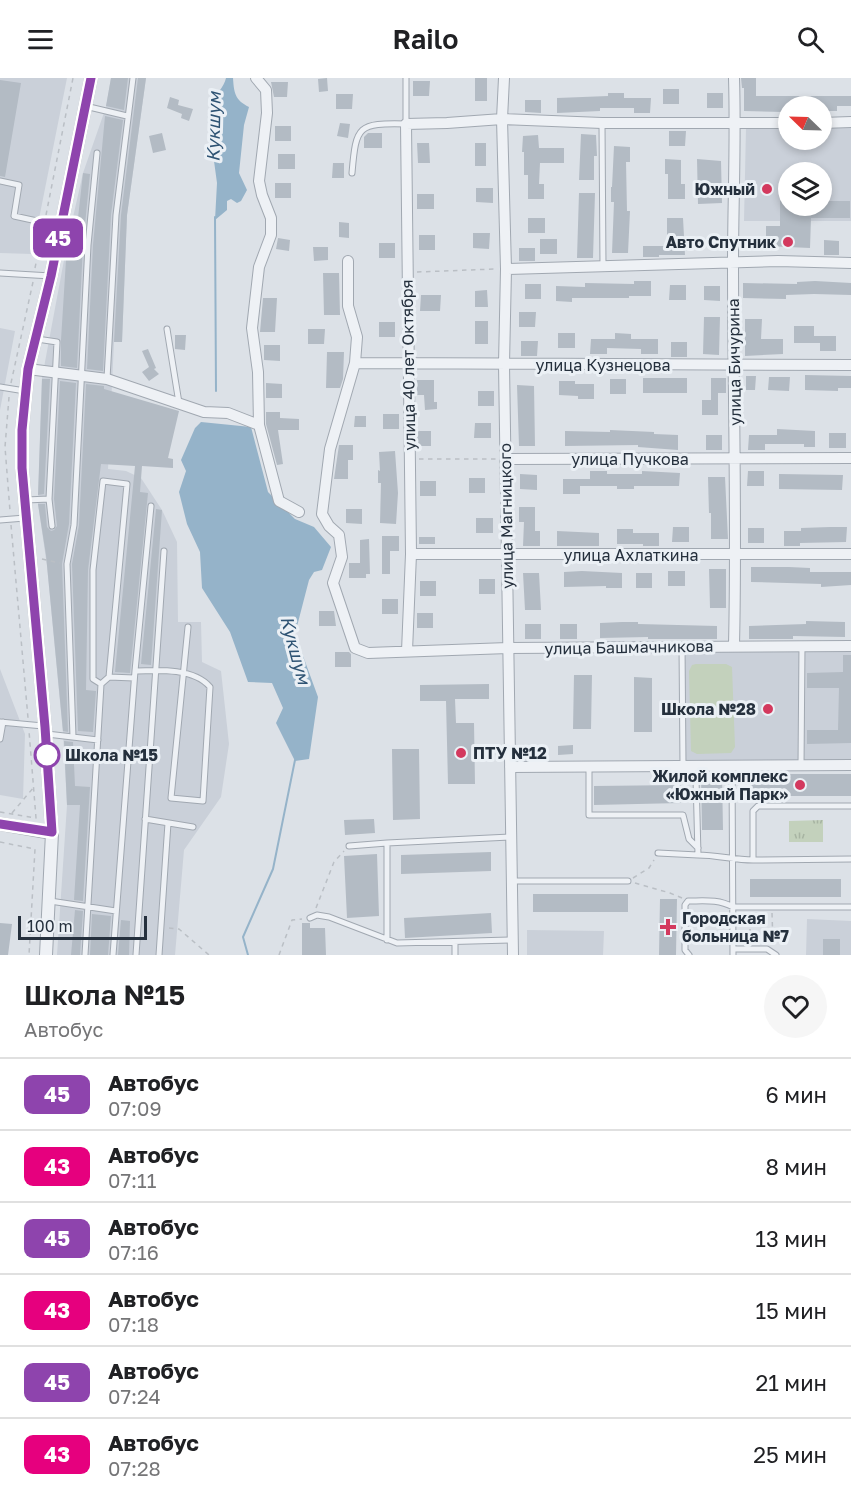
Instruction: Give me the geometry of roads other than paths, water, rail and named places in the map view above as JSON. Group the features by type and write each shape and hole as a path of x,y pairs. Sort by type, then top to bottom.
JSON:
{"street":[{"path":"46,955 52,832 24,500 22,430 28,369 51,276 91,78"},
{"path":"256,78 267,90 267,113 259,181 271,218 271,235 259,267 252,328 258,372 259,425 279,501 299,512"},
{"name":"улица Магницкого","path":"504,78 502,119 506,269 504,364 513,955"},
{"name":"улица Бичурина","path":"734,78 736,123 733,264 737,554 734,645"},
{"path":"406,123 502,119 602,123 778,123"},
{"path":"832,123 851,122"},
{"name":"улица 40 лет Октября","path":"406,123 411,554 407,651"},
{"path":"348,261 348,306 357,337 355,363"},
{"path":"506,269 778,261 851,263"},
{"name":"улица Кузнецова","path":"355,363 851,365"},
{"name":"улица Башмачникова","path":"355,363 330,449 322,514 329,526 339,535 342,557 333,583 355,648 368,653 508,648 851,646"},
{"path":"28,369 107,379 204,412 228,413 259,425"},
{"name":"улица Пучкова","path":"506,459 851,458"},
{"name":"улица Ахлаткина","path":"411,554 851,554"},
{"path":"510,767 851,765"},
{"path":"0,824 52,832"}],"lane":[{"path":"107,379 116,215 133,78"},
{"name":"улица 40 лет Октября","path":"406,78 406,123"},
{"path":"85,106 127,116"},
{"path":"352,173 354,144 356,136 362,130 368,125 379,123 406,123"},
{"path":"602,123 603,266"},
{"path":"74,737 67,564 74,525 88,245 97,153"},
{"path":"0,181 19,185 14,216 60,226"},
{"path":"0,273 51,276"},
{"path":"167,329 179,403"},
{"path":"36,339 57,342 49,499 52,526"},
{"path":"0,387 25,391"},
{"path":"101,684 93,679 93,570 103,481 127,484 109,677"},
{"path":"24,500 49,499"},
{"path":"113,955 134,678 151,506"},
{"path":"0,520 26,518"},
{"path":"136,955 164,551"},
{"path":"135,671 157,670 185,674 202,678 210,687 202,801 171,798 185,674 188,627"},
{"path":"801,766 802,645"},
{"path":"682,646 687,767 696,778 698,851"},
{"path":"85,955 101,684 109,677 134,678"},
{"path":"0,739 2,722 98,740"},
{"path":"732,766 733,952 767,949 774,953"},
{"path":"589,767 589,814 683,815 689,839 698,851"},
{"path":"753,860 753,811 755,807 851,806"},
{"path":"145,819 193,827"},
{"path":"159,955 168,822"},
{"path":"349,846 511,837"},
{"path":"387,843 387,940"},
{"path":"658,853 698,851 733,860 851,859"},
{"path":"512,881 628,881"},
{"path":"689,955 686,950 685,905 688,901 712,900 733,907 851,907"},
{"path":"50,901 116,911"},
{"path":"310,918 317,915 328,917 396,943 512,940"},
{"path":"455,942 455,955"}],"water":[{"path":"226,78 233,78 236,96 249,107 244,125 239,173 247,190 241,201 237,203 231,199 227,201 227,210 215,220 217,183 214,161 216,151 209,142 209,135 213,117 212,103"},
{"path":"201,422 251,427 268,492 295,519 314,527 331,547 322,570 314,572 309,580 295,634 318,697 309,759 295,761 276,723 283,708 272,683 248,682 230,632 202,588 200,552 187,524 179,492 186,471 181,460 195,428"}],"waterway":[{"name":"Кукшум","path":"215,217 216,391"},
{"name":"Кукшум","path":"248,955 243,937 273,869 295,760"}],"place":[{"name":"Южный","path":"767,189"},
{"name":"Авто Спутник","path":"788,242"},
{"name":"Школа №28","path":"768,709"},
{"name":"ПТУ №12","path":"461,753"},
{"name":"Школа №15","path":"47,755"},
{"name":"Жилой комплекс «Южный Парк»","path":"800,785"},
{"name":"Городская больница №7","path":"668,927"}]}
